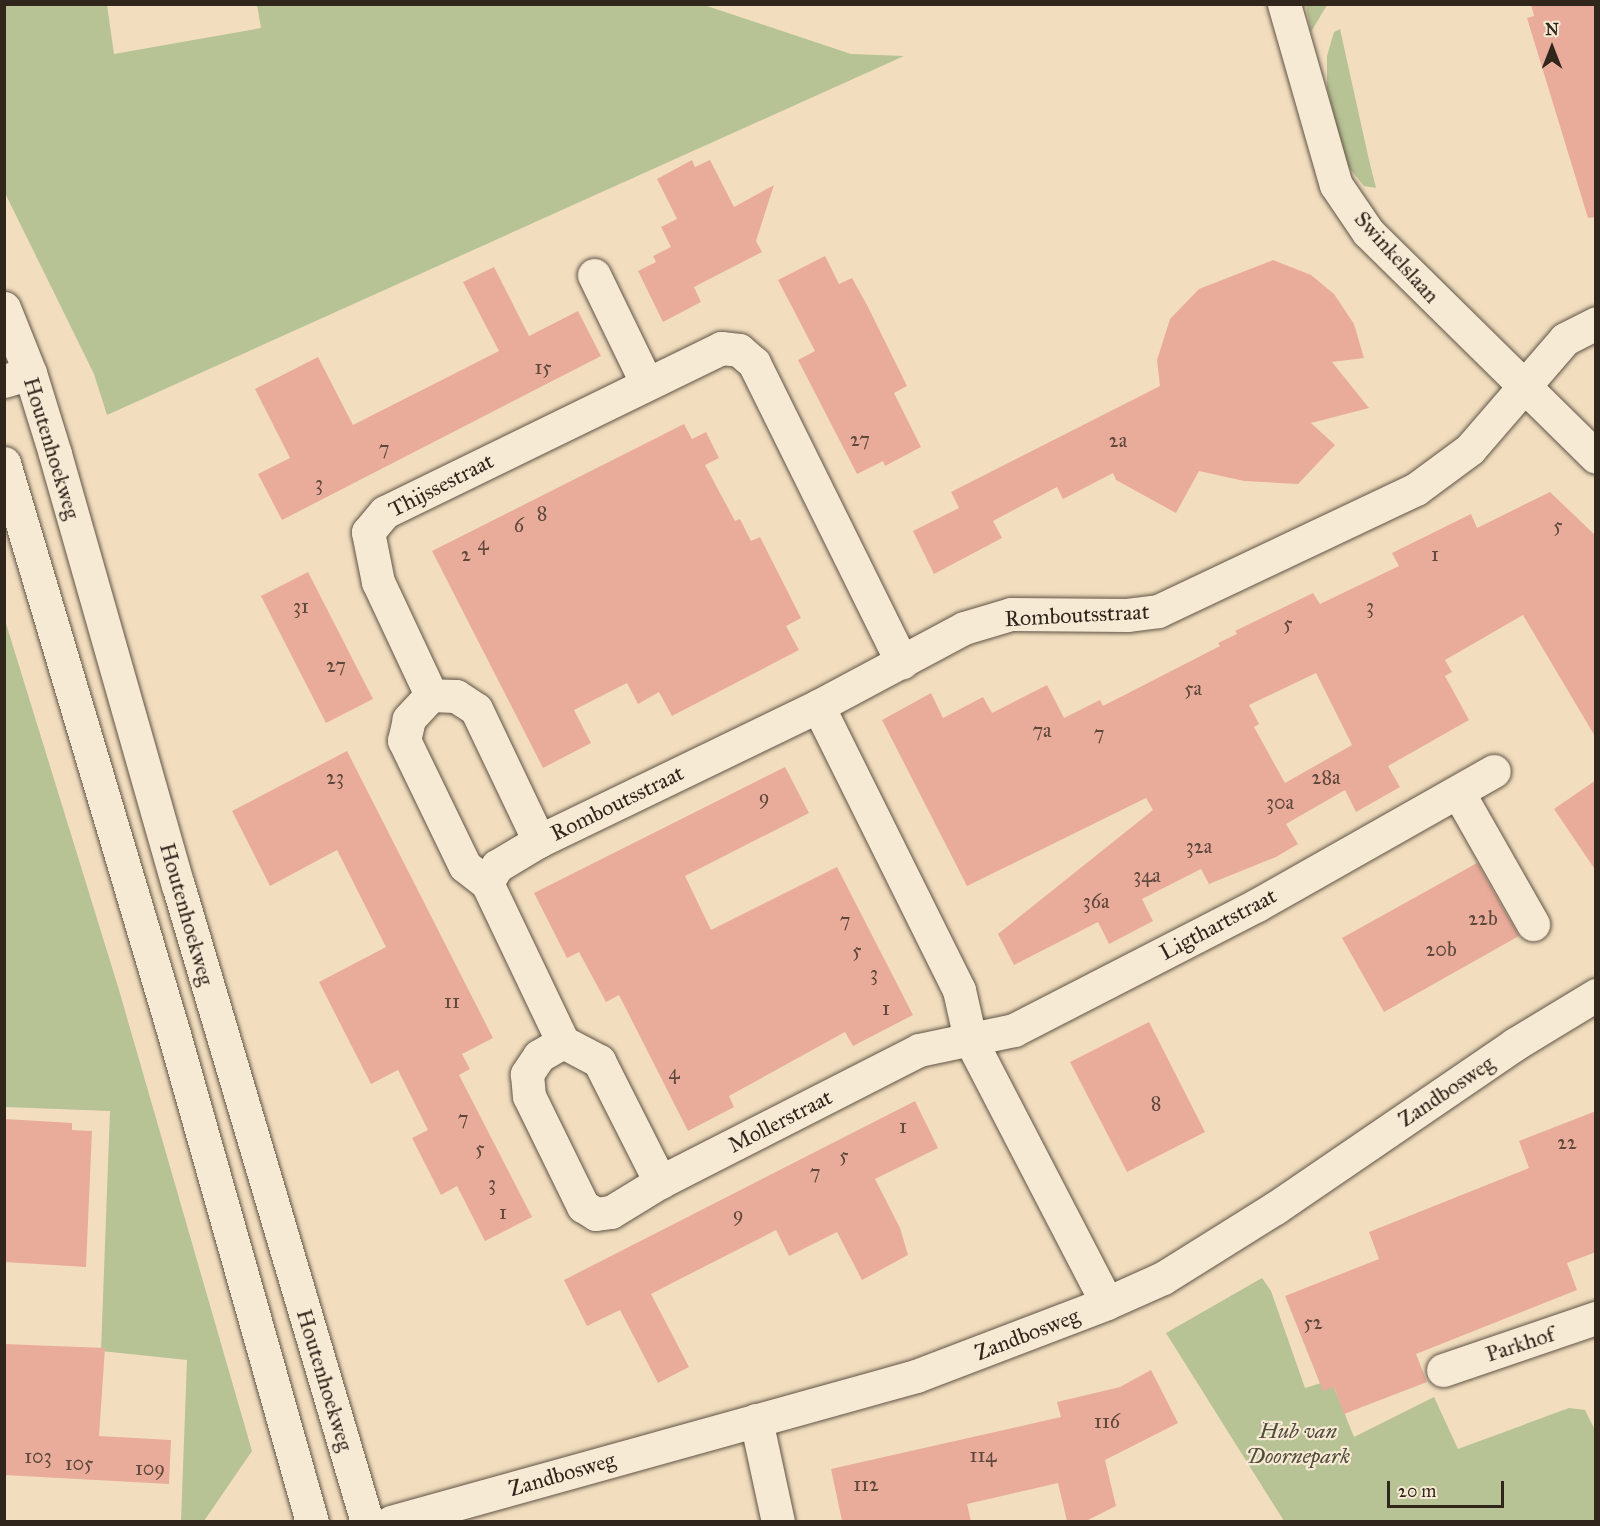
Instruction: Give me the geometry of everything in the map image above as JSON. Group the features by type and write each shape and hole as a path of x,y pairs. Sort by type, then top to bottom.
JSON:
{"street":[{"name":"Swinkelslaan","path":"1284,4 1336,184 1368,232 1525,390 1596,457"},
{"path":"594,275 646,382"},
{"name":"Houtenhoekweg","path":"4,308 17,377 368,1521"},
{"name":"Romboutsstraat","path":"487,883 497,866 539,841 818,706 964,628 1011,614 1127,615 1158,611 1416,489 1470,449 1525,390 1564,339 1596,323"},
{"name":"Thijssestraat","path":"431,696 378,582 368,532 385,512 646,382 721,348 739,351 754,363 902,662"},
{"name":"Houtenhoekweg","path":"4,463 177,1045 312,1521"},
{"path":"539,841 476,709 456,696 431,696 409,719 404,740 465,866 487,883 563,1042 583,1049 599,1061 660,1182"},
{"path":"818,706 959,990 970,1039 1107,1302"},
{"name":"Ligthartstraat","path":"970,1039 1014,1030 1257,905 1494,771"},
{"path":"1458,792 1533,924"},
{"name":"Zandbosweg","path":"391,1521 916,1376 1163,1278 1275,1208 1515,1044 1596,994"},
{"name":"Mollerstraat","path":"563,1042 538,1056 528,1074 529,1096 583,1206 596,1214 611,1212 660,1182 919,1050 970,1039"},
{"name":"Parkhof","path":"1443,1370 1596,1318"},
{"path":"756,1420 778,1521"}],"green space":[{"path":"701,4 851,54 904,56 107,415 94,374 5,193 5,5 107,5 114,54 261,28 257,5"},
{"path":"1306,5 1327,5 1311,32 1307,11"},
{"path":"1340,29 1376,188 1364,186 1346,164 1327,87 1327,56 1334,32"},
{"path":"4,617 119,990 252,1451 204,1521 181,1521 187,1360 101,1351 110,1111 5,1107"},
{"name":"Hub van Doornepark","path":"1262,1278 1271,1291 1305,1388 1331,1380 1354,1437 1434,1397 1458,1449 1569,1408 1585,1410 1595,1430 1595,1521 1284,1521 1166,1333"}],"building":[{"path":"1531,4 1596,4 1596,217 1588,218 1527,18 1534,16"},
{"path":"692,160 695,167 710,160 734,207 774,185 756,241 762,252 694,287 701,302 663,322 638,271 656,262 653,256 671,247 661,227 677,219 657,179"},
{"path":"825,256 839,284 852,278 867,305 907,386 894,393 921,447 885,466 883,461 857,474 798,360 815,351 778,280"},
{"path":"1273,260 1311,275 1334,294 1354,324 1364,358 1332,362 1369,408 1311,423 1335,445 1298,484 1244,481 1199,471 1176,513 1116,480 1113,473 1063,499 1057,487 993,521 1002,538 934,574 913,531 959,508 951,492 1160,386 1157,360 1170,319 1199,289"},
{"path":"494,267 529,336 578,311 601,356 282,520 258,474 290,458 255,389 318,357 353,425 499,351 463,282"},
{"path":"684,424 692,439 706,432 719,458 705,465 735,521 740,519 751,541 760,537 801,618 786,626 799,650 672,716 659,692 638,704 627,683 574,710 591,743 543,768 432,551"},
{"path":"1550,492 1596,536 1596,738 1523,615 1445,660 1452,672 1445,676 1469,720 1388,766 1400,787 1356,812 1345,790 1286,824 1298,844 1276,857 1209,884 1201,869 1142,899 1153,921 1109,944 1098,922 1014,965 998,934 1153,810 1146,798 967,886 882,720 931,693 943,718 983,697 992,713 1047,685 1064,718 1100,700 1103,706 1220,646 1218,643 1237,634 1235,631 1313,593 1320,604 1399,566 1392,553 1471,514 1477,528","holes":["1316,673 1352,745 1285,783 1254,727 1259,724 1249,705"]},
{"path":"308,572 373,699 326,723 261,596"},
{"path":"347,751 493,1038 462,1054 470,1069 459,1075 532,1217 485,1241 457,1186 441,1195 412,1138 428,1130 398,1070 371,1084 319,982 386,947 337,850 270,886 232,811"},
{"path":"785,767 809,813 685,876 711,930 837,867 913,1015 853,1046 845,1032 729,1096 734,1107 688,1131 619,995 606,1002 579,952 567,958 534,893"},
{"path":"1596,780 1596,871 1554,809"},
{"path":"1477,863 1519,936 1384,1012 1342,938"},
{"path":"1149,1022 1205,1132 1127,1172 1070,1062"},
{"path":"915,1101 938,1148 875,1179 900,1228 908,1255 862,1280 837,1232 789,1256 776,1230 682,1278 651,1294 689,1367 658,1383 620,1310 587,1326 564,1280"},
{"path":"1596,1111 1596,1252 1567,1263 1577,1290 1416,1354 1427,1382 1344,1414 1334,1387 1323,1391 1285,1296 1379,1259 1369,1232 1529,1168 1519,1141"},
{"path":"4,1119 72,1123 72,1130 92,1131 86,1267 4,1262"},
{"path":"4,1344 105,1348 99,1436 171,1440 169,1484 4,1475"},
{"path":"1151,1370 1178,1423 1105,1460 1116,1506 1086,1521 1067,1521 1058,1483 967,1504 971,1521 842,1521 831,1469 1061,1417 1057,1402 1120,1387"}]}
